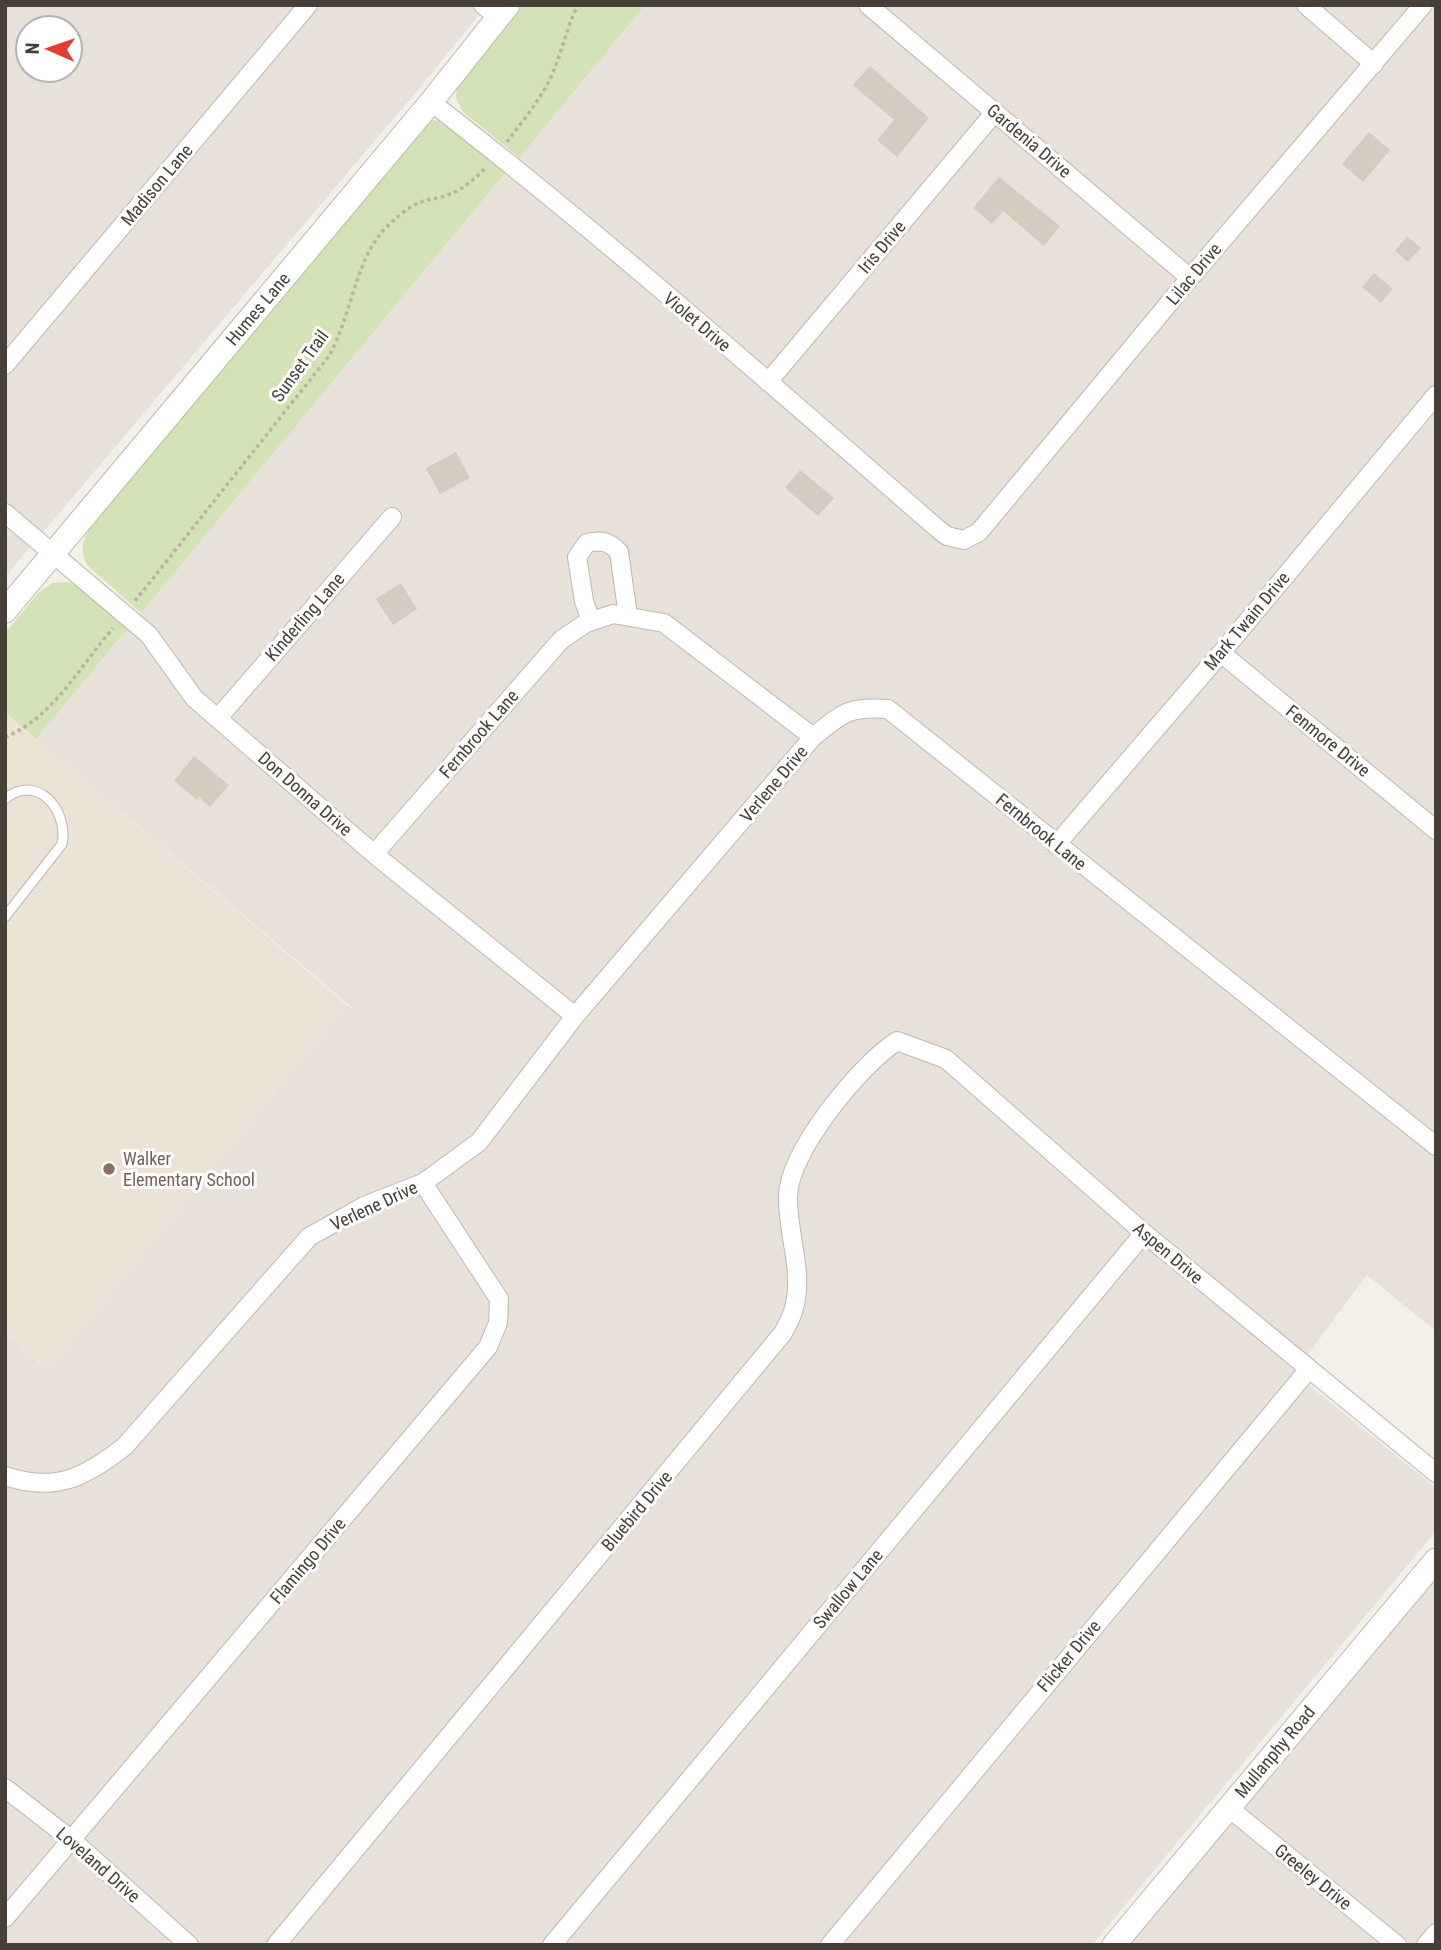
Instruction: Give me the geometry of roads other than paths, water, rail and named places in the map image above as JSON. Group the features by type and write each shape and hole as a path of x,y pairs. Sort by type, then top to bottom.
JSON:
{"street":[{"name":"Madison Lane","path":"5,365 308,5"},
{"name":"Gardenia Drive","path":"868,5 1190,278"},
{"path":"1306,5 1374,64"},
{"name":"Lilac Drive","path":"964,540 979,531 1423,5"},
{"name":"Humes Lane","path":"5,611 431,102 496,9"},
{"name":"Violet Drive","path":"431,102 498,153 938,529 947,536 964,540"},
{"name":"Iris Drive","path":"768,382 995,112"},
{"name":"Mark Twain Drive","path":"1056,845 1221,653 1436,395"},
{"name":"Don Donna Drive","path":"5,513 149,635 194,698 374,854 575,1016"},
{"name":"Kinderling Lane","path":"218,718 392,517"},
{"path":"591,621 581,588 577,557 587,543 597,541 606,542 619,552 628,616"},
{"name":"Fernbrook Lane","path":"374,854 561,640 591,621 613,614 664,623 813,737 845,712 863,707 888,709 1436,1146"},
{"name":"Fenmore Drive","path":"1221,653 1436,830"},
{"name":"Verlene Drive","path":"5,1476 47,1484 72,1480 97,1468 125,1446 309,1237 364,1206 423,1184 479,1142 575,1016 813,737"},
{"name":"Aspen Drive","path":"897,1041 946,1059 1144,1233 1436,1474"},
{"name":"Bluebird Drive","path":"276,1945 783,1333 794,1309 797,1279 788,1195 794,1171 804,1147 858,1075 880,1052 897,1041"},
{"name":"Flamingo Drive","path":"5,1918 73,1841 488,1347 498,1323 499,1299 423,1184"},
{"name":"Swallow Lane","path":"552,1945 1144,1233"},
{"name":"Flicker Drive","path":"830,1945 1309,1369"},
{"name":"Mullanphy Road","path":"1114,1945 1436,1560"},
{"name":"Loveland Drive","path":"5,1788 73,1841 189,1945"},
{"name":"Greeley Drive","path":"1228,1808 1396,1945"},
{"path":"1426,1945 1436,1933"}],"lane":[{"path":"5,799 15,791 29,789 49,800 63,823 64,835 62,845 5,917"}],"place":[{"name":"Walker Elementary School","path":"109,1169"}]}
